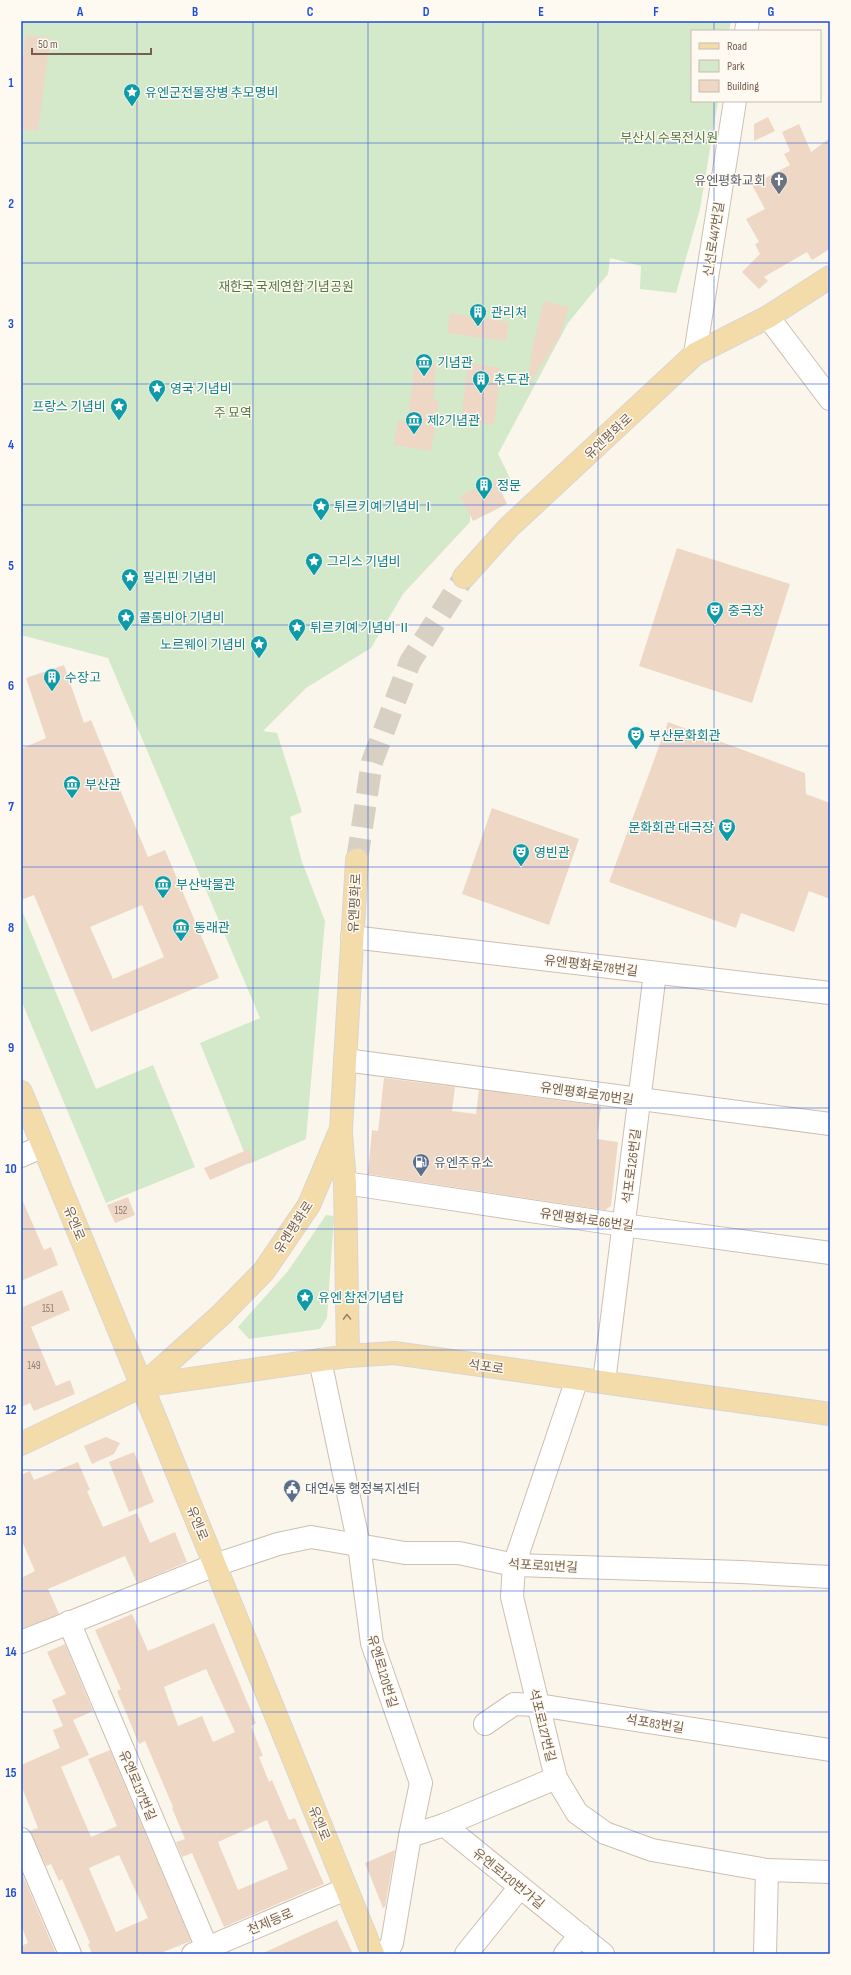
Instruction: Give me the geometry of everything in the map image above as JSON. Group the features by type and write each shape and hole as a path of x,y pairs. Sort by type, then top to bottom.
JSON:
{"main road":[{"name":"유엔평화로","path":"464,577 509,527 695,354 768,317 830,277"},
{"name":"유엔평화로","path":"21,1444 142,1386 222,1314 264,1271 309,1205 341,1129 357,860"},
{"name":"유엔로","path":"21,1092 373,1954"},
{"path":"341,1129 345,1183 348,1356"},
{"name":"석포로","path":"142,1386 348,1356 394,1353 830,1414"}],"street":[{"name":"신선로447번길","path":"695,354 735,102"},
{"path":"768,317 830,399"},
{"name":"유엔평화로78번길","path":"352,937 830,993"},
{"name":"석포로126번길","path":"604,1382 655,973"},
{"name":"유엔평화로70번길","path":"345,1060 830,1124"},
{"path":"21,1156 43,1146"},
{"name":"유엔평화로66번길","path":"345,1183 623,1225 830,1252"},
{"name":"유엔로120번길","path":"320,1360 359,1545 372,1643 421,1783 410,1836 392,1942 386,1954"},
{"name":"석포로127번길","path":"577,1379 514,1565 512,1596 556,1778 577,1813 605,1833 652,1850 767,1870 830,1872"},
{"name":"석포로91번길","path":"215,1565 278,1544 311,1537 405,1553 459,1553 514,1565 741,1572 830,1577"},
{"path":"21,1642 215,1565"},
{"name":"유엔로137번길","path":"69,1622 200,1951"},
{"name":"석포83번길","path":"485,1724 514,1704 538,1705 830,1750"},
{"path":"410,1836 444,1825 556,1778"},
{"name":"유엔로120번가길","path":"444,1825 603,1954"},
{"path":"21,1839 70,1954"},
{"path":"765,1954 767,1870"},
{"path":"466,1954 520,1887"},
{"name":"천제등로","path":"200,1951 346,1889"},
{"path":"565,1954 580,1935"}],"green space":[{"name":"재한국 국제연합 기념공원","path":"21,21 731,21 729,30 691,30 691,102 718,102 700,209 676,293 640,289 641,266 610,258 608,274 568,323 498,454 513,484 500,490 470,515 470,522 403,594 371,648 306,688 263,731 277,733 302,812 290,817 302,862 325,921 306,1139 249,1164 200,1043 260,1018 108,658 21,635"},
{"path":"23,913 96,1089 153,1065 195,1167 106,1203 21,1000 21,914"},
{"path":"326,1215 334,1216 327,1318 320,1329 249,1339 238,1327 288,1271"}],"building":[{"path":"26,35 50,38 38,131 21,129 21,71"},
{"path":"768,117 775,131 754,141 754,124"},
{"path":"799,124 811,152 830,138 830,249 812,260 807,252 764,277 768,281 759,289 742,272 760,254 755,244 759,242 746,219 765,209 752,185 790,165 784,154 790,151 782,132"},
{"path":"544,301 569,307 559,338 526,389 533,346"},
{"name":"관리처","path":"450,313 509,322 506,341 447,333"},
{"path":"415,362 436,364 433,400 439,401 431,451 394,445 398,420 408,421"},
{"name":"추도관","path":"468,363 501,368 494,425 461,420"},
{"name":"정문","path":"495,479 507,504 473,521 460,496"},
{"name":"중극장","path":"677,548 790,584 752,703 639,666"},
{"path":"64,665 84,723 91,720 148,857 165,850 219,978 91,1032 34,895 21,900 21,749 46,738 26,678","holes":["142,905 164,957 113,979 90,927"]},
{"name":"문화회관 대극장","path":"668,722 805,773 806,794 830,803 830,899 809,891 794,932 741,913 736,928 609,882"},
{"name":"영빈관","path":"492,808 579,839 549,925 462,894"},
{"path":"384,1078 455,1087 452,1111 476,1114 479,1090 601,1106 597,1139 618,1142 611,1206 605,1210 368,1174 372,1130 378,1131"},
{"path":"249,1149 254,1161 210,1180 204,1168"},
{"path":"21,1197 44,1250 51,1247 58,1265 21,1281"},
{"path":"128,1197 135,1215 115,1223 107,1205"},
{"path":"62,1290 70,1310 31,1327 56,1386 70,1380 75,1394 34,1411 30,1403 21,1407 21,1303 23,1307"},
{"path":"106,1437 120,1443 114,1454 92,1464 84,1446"},
{"path":"134,1452 154,1502 129,1512 109,1462"},
{"path":"78,1462 90,1490 87,1491 103,1527 137,1513 150,1543 175,1532 187,1562 137,1583 125,1556 48,1589 59,1614 21,1629 21,1578 35,1571 21,1539 21,1475 30,1471 34,1480"},
{"path":"132,1614 148,1651 214,1623 256,1723 251,1726 263,1756 259,1757 269,1782 272,1780 289,1820 295,1818 324,1884 224,1927 192,1853 182,1857 176,1842 185,1839 172,1808 173,1807 145,1741 139,1744 117,1691 121,1689 95,1630","holes":["206,1669 235,1732 213,1742 202,1716 178,1726 164,1687","267,1820 288,1869 238,1890 218,1842"]},
{"path":"65,1644 93,1711 73,1720 89,1755 61,1767 91,1837 117,1826 88,1759 110,1750 191,1941 158,1954 92,1954 88,1944 90,1943 62,1879 59,1881 51,1864 46,1866 30,1831 38,1828 21,1785 21,1765 60,1748 53,1730 63,1726 52,1700 66,1694 47,1652","holes":["119,1855 148,1918 116,1932 89,1868"]},
{"path":"395,1850 385,1907 383,1908 365,1863"},
{"path":"21,1871 56,1954 21,1954 21,1946 28,1943 21,1925"},
{"path":"337,1920 353,1954 261,1954 309,1932"}],"tunnel":[{"path":"357,860 372,762 410,662 464,577"}],"place":[{"name":"유엔군전몰장병 추모명비","path":"132,107"},
{"name":"유엔평화교회","path":"779,195"},
{"name":"관리처","path":"478,327"},
{"name":"기념관","path":"424,377"},
{"name":"추도관","path":"481,394"},
{"name":"영국 기념비","path":"157,403"},
{"name":"프랑스 기념비","path":"119,421"},
{"name":"제2기념관","path":"414,435"},
{"name":"정문","path":"484,500"},
{"name":"튀르키예 기념비 Ⅰ","path":"321,521"},
{"name":"그리스 기념비","path":"314,576"},
{"name":"필리핀 기념비","path":"130,592"},
{"name":"중극장","path":"715,625"},
{"name":"콜롬비아 기념비","path":"126,632"},
{"name":"튀르키예 기념비 Ⅱ","path":"297,642"},
{"name":"노르웨이 기념비","path":"259,659"},
{"name":"수장고","path":"52,692"},
{"name":"부산문화회관","path":"636,750"},
{"name":"부산관","path":"72,799"},
{"name":"문화회관 대극장","path":"727,842"},
{"name":"영빈관","path":"521,867"},
{"name":"부산박물관","path":"163,899"},
{"name":"동래관","path":"181,942"},
{"name":"유엔주유소","path":"421,1177"},
{"name":"유엔 참전기념탑","path":"305,1312"},
{"name":"대연4동 행정복지센터","path":"292,1503"}],"park label":[{"name":"부산시 수목전시원","path":"669,137"},
{"name":"주 묘역","path":"233,412"}]}
